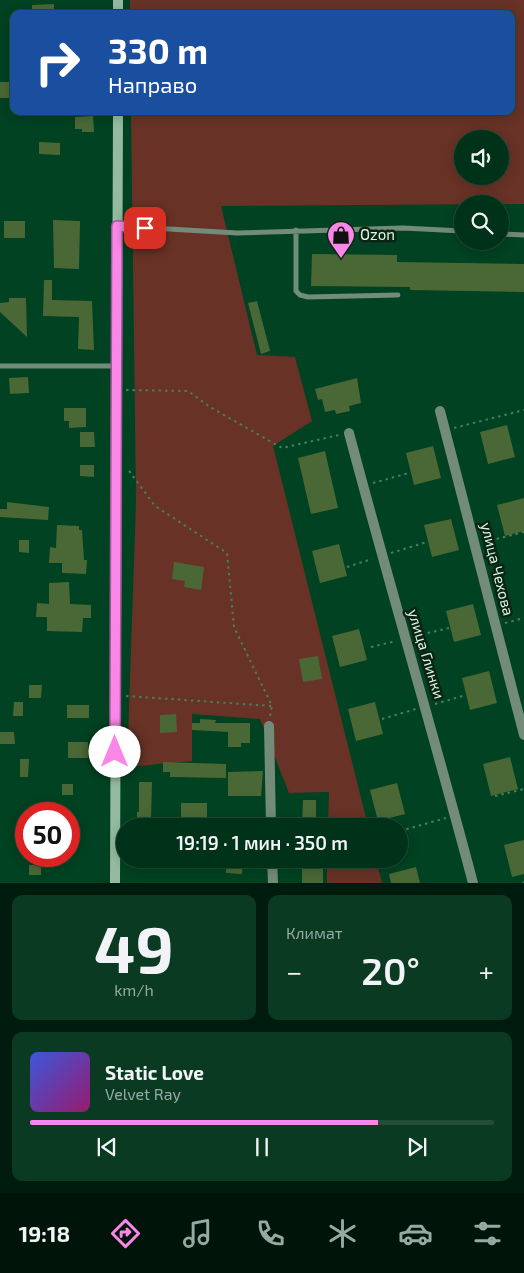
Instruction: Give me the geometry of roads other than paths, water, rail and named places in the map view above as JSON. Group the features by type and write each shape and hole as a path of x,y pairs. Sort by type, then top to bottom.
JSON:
{"main road":[{"path":"115,883 118,115"}],"street":[{"name":"улица Чехова","path":"440,411 524,735"},
{"name":"улица Глинки","path":"348,433 426,707 472,883"},
{"path":"269,726 272,818"},
{"path":"272,868 273,883"}],"lane":[{"path":"117,226 237,233 403,228 454,231"},
{"path":"296,230 296,291 300,295 308,297 398,295"},
{"path":"509,234 524,235"},
{"path":"0,366 118,366"}],"place":[{"name":"Ozon","path":"341,259"}]}
